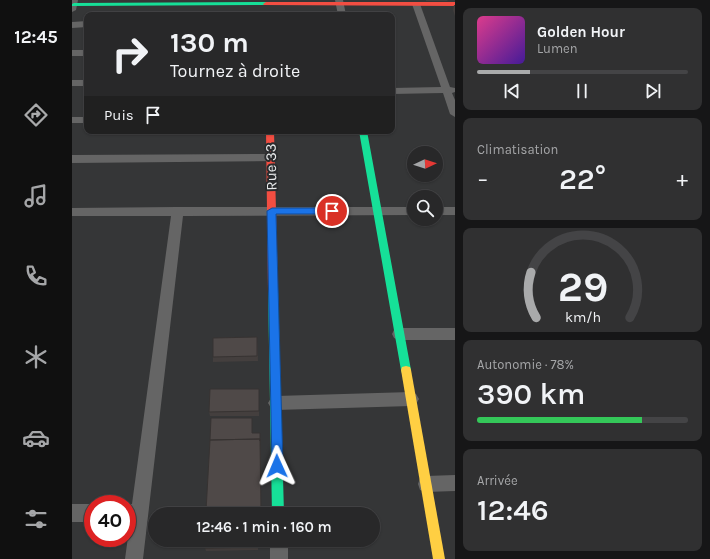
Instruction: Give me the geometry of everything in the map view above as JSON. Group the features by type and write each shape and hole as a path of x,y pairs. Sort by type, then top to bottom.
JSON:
{"street":[{"path":"340,2 342,12"},
{"path":"73,5 340,2 455,4"},
{"path":"416,4 451,90 455,114"},
{"path":"72,24 84,24"},
{"path":"72,53 84,53"},
{"path":"72,83 84,83"},
{"path":"395,91 451,90"},
{"path":"72,120 84,120"},
{"name":"Rue 33","path":"270,134 278,507"},
{"path":"364,134 439,559"},
{"path":"72,159 270,158"},
{"path":"136,499 178,211"},
{"path":"72,212 407,211"},
{"path":"443,211 455,211"},
{"path":"399,334 455,334"},
{"path":"276,402 411,399"},
{"path":"426,484 455,483"},
{"path":"72,513 84,513"},
{"path":"134,547 134,559"},
{"path":"279,547 279,559"}],"building":[{"path":"257,337 257,356 213,357 213,338"},
{"path":"210,389 259,389 259,411 209,412"},
{"path":"211,418 252,418 252,433 260,433 260,439 210,440"},
{"path":"260,439 261,507 206,507 210,440"},
{"path":"205,547 258,547 205,548"}],"traffic: fast":[{"path":"74,5 266,4"},
{"path":"364,134 406,370"},
{"path":"273,291 278,507"}],"traffic: slow":[{"path":"406,370 439,559"}],"traffic: jam":[{"path":"266,4 455,4"},
{"path":"270,134 273,291"}],"route":[{"path":"277,466 272,211 332,211"}]}
